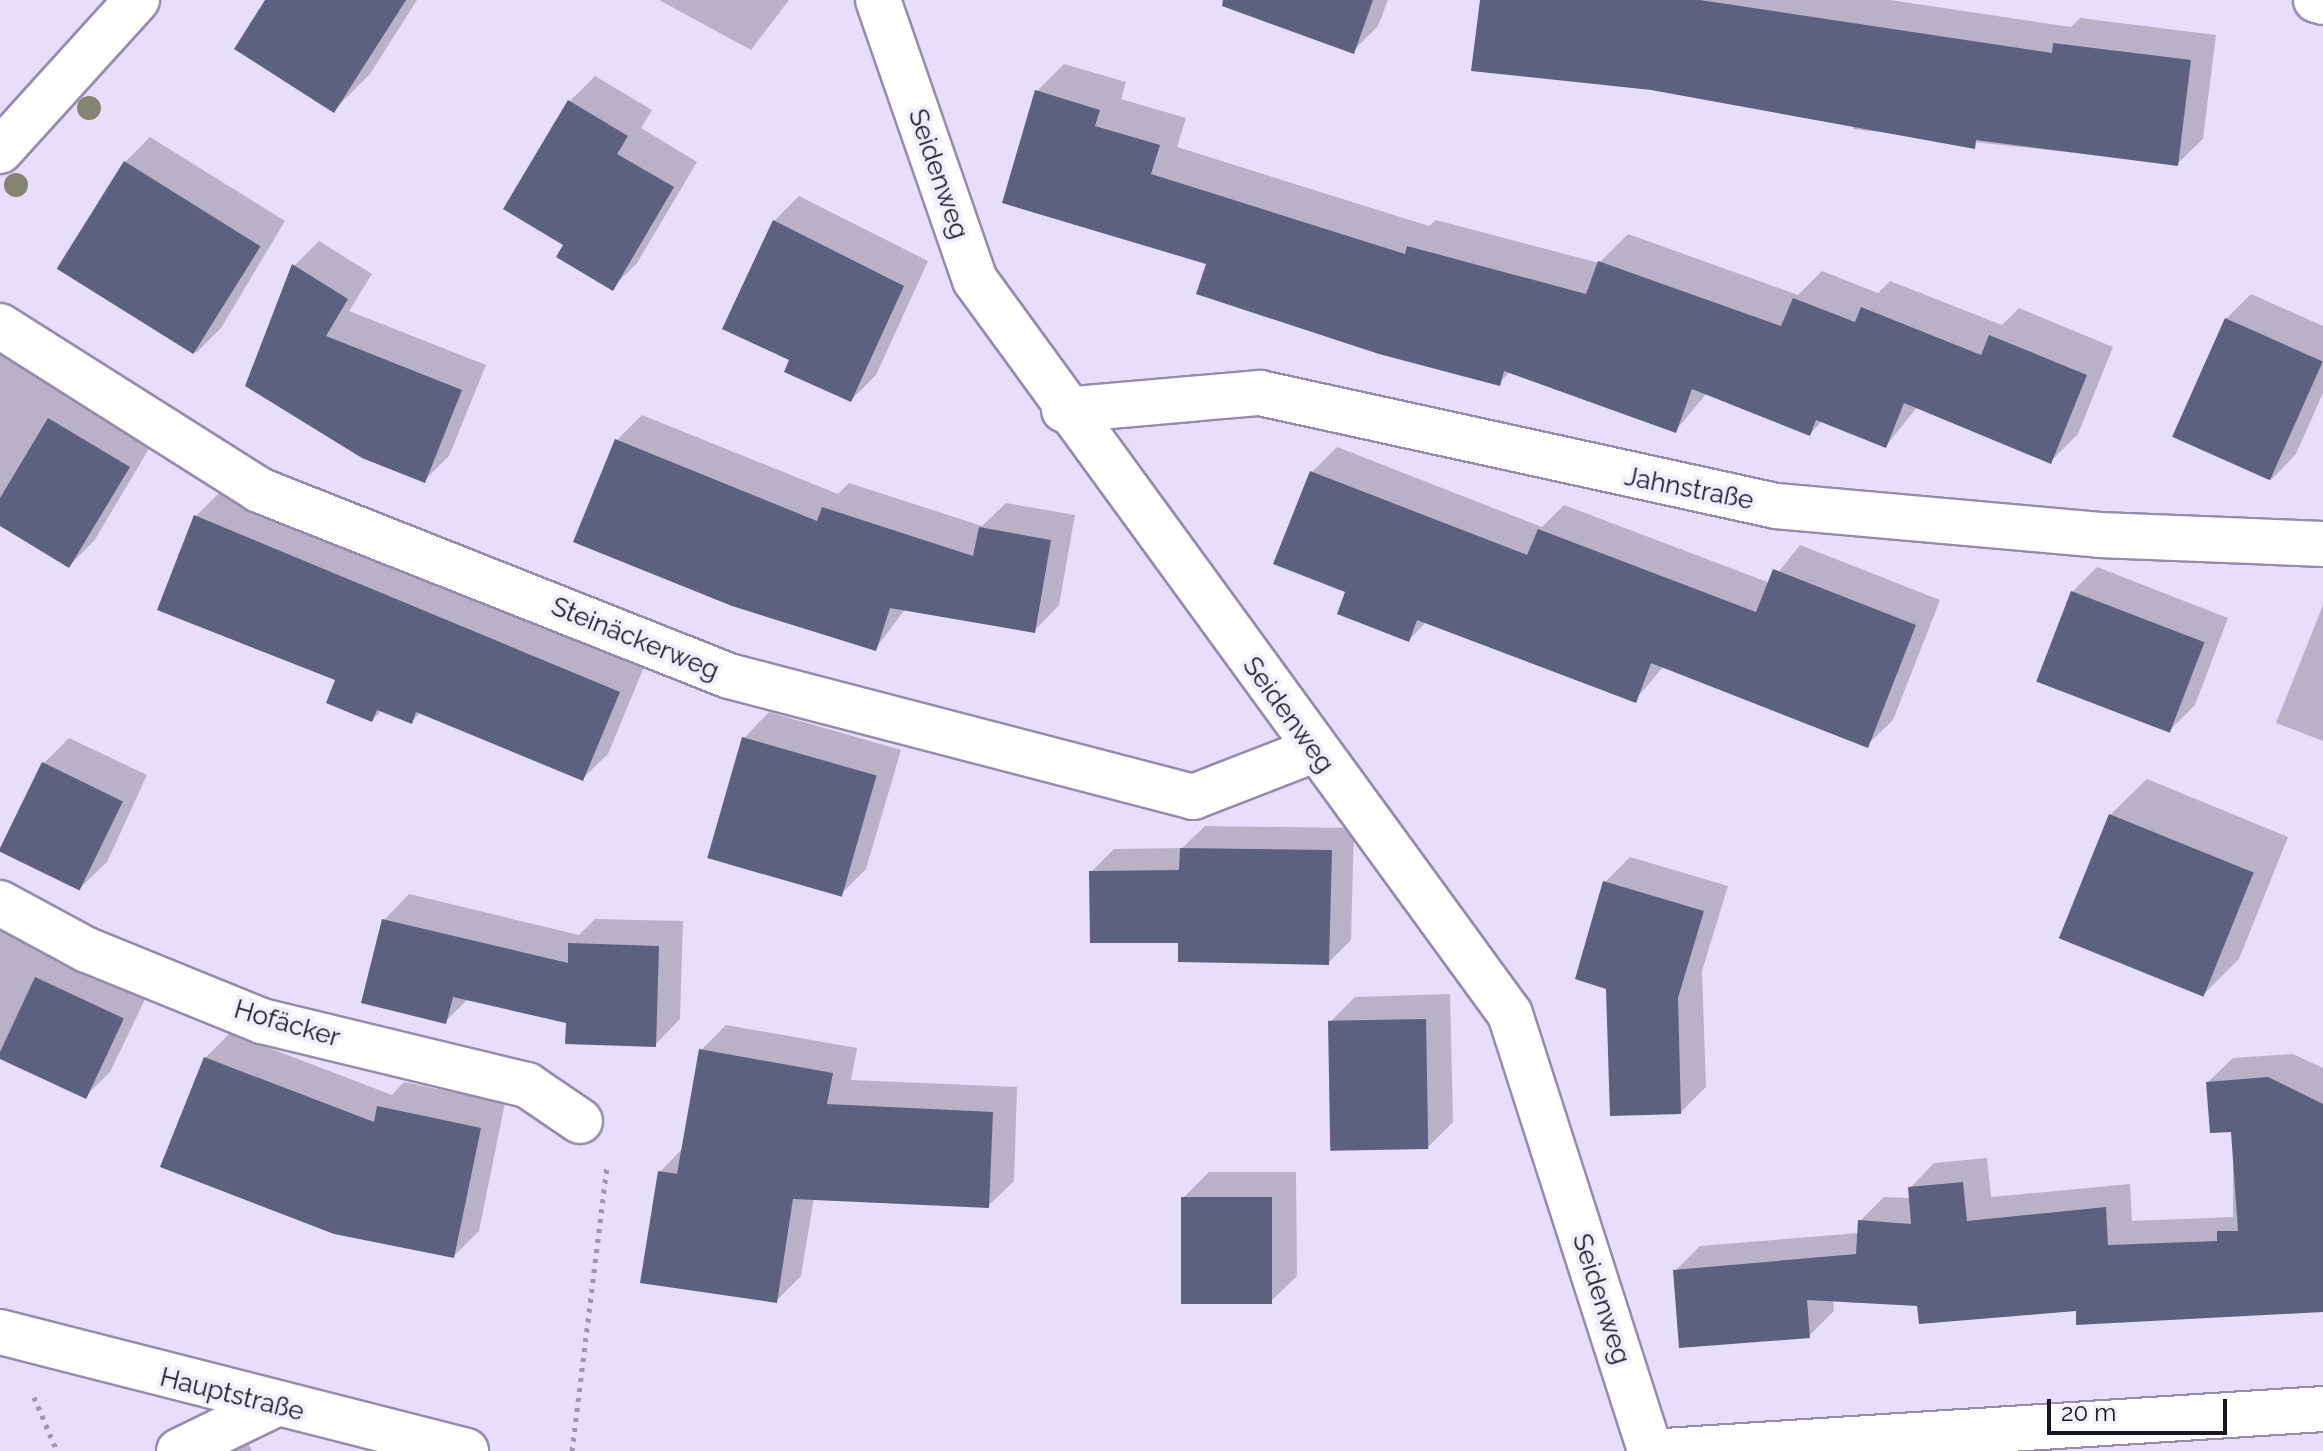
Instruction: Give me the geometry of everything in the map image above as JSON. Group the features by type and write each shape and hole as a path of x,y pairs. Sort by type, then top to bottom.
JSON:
{"street":[{"path":"0,151 137,0"},
{"name":"Seidenweg","path":"878,0 975,280 1064,410 1510,1014 1650,1451"},
{"path":"2316,0 2323,2"},
{"name":"Steinäckerweg","path":"0,326 259,490 729,676 1193,797 1314,750"},
{"name":"Jahnstraße","path":"1064,410 1260,393 1776,506 2100,535 2323,544"},
{"name":"Hofäcker","path":"0,903 87,950 262,1021 527,1085 580,1121"},
{"name":"Hauptstraße","path":"0,1332 272,1406 466,1451"},
{"path":"179,1451 272,1406"},
{"path":"1665,1451 2323,1409"}],"path":[{"path":"572,1451 607,1160 580,1121"}],"building":[{"path":"265,0 406,0 334,113 234,49"},
{"path":"1223,0 1373,0 1354,54 1222,6"},
{"path":"1480,0 1700,0 2052,53 2053,43 2191,60 2178,166 1976,140 1975,149 1651,90 1471,71"},
{"path":"1035,90 1100,110 1095,126 1160,145 1151,174 1405,254 1407,246 1586,294 1598,261 1781,326 1793,298 1855,322 1861,307 1981,355 1989,335 2087,375 2051,464 1904,403 1886,448 1816,420 1810,436 1692,389 1676,433 1504,371 1500,386 1379,354 1196,294 1206,264 1002,203"},
{"path":"568,100 628,136 617,154 674,187 613,291 556,257 563,245 503,209"},
{"path":"124,161 261,246 193,354 57,269"},
{"path":"773,220 904,286 851,402 784,372 789,360 722,329"},
{"path":"292,264 348,299 326,336 462,390 425,483 362,458 245,386"},
{"path":"2225,318 2323,362 2270,480 2172,437"},
{"path":"48,418 130,467 69,568 0,526 0,498"},
{"path":"615,439 817,521 822,507 973,556 979,527 1051,540 1035,633 890,608 876,651 732,606 573,542"},
{"path":"1310,471 1527,555 1538,529 1756,612 1773,569 1916,625 1868,748 1651,663 1636,703 1417,620 1409,642 1337,614 1345,592 1273,564"},
{"path":"194,515 620,692 583,781 416,712 412,724 377,710 372,722 326,703 335,680 157,610"},
{"path":"2071,591 2205,642 2170,733 2036,682"},
{"path":"742,737 877,776 842,897 707,858"},
{"path":"42,762 123,801 79,890 0,852"},
{"path":"2109,814 2254,872 2203,997 2059,938"},
{"path":"1180,848 1332,850 1329,965 1178,962 1178,943 1090,943 1089,871 1179,870"},
{"path":"1603,881 1704,911 1678,998 1681,1114 1610,1116 1606,989 1575,979"},
{"path":"382,919 568,963 568,943 659,946 656,1047 565,1044 566,1023 453,997 446,1024 361,1003"},
{"path":"35,977 124,1018 86,1099 0,1059 0,1052"},
{"path":"1426,1019 1428,1149 1330,1151 1328,1021"},
{"path":"699,1049 833,1073 827,1104 993,1112 989,1208 793,1199 777,1303 640,1283 658,1171 677,1174"},
{"path":"204,1057 374,1122 377,1106 481,1128 454,1258 334,1234 160,1167"},
{"path":"2268,1077 2323,1104 2323,1312 2076,1325 2076,1311 1919,1324 1917,1306 1807,1300 1810,1338 1679,1348 1673,1270 1856,1254 1858,1220 1911,1224 1908,1187 1963,1182 1967,1221 2106,1207 2108,1245 2217,1241 2217,1231 2238,1231 2231,1132 2210,1133 2206,1082"},
{"path":"1181,1197 1272,1197 1272,1304 1181,1304"}]}
